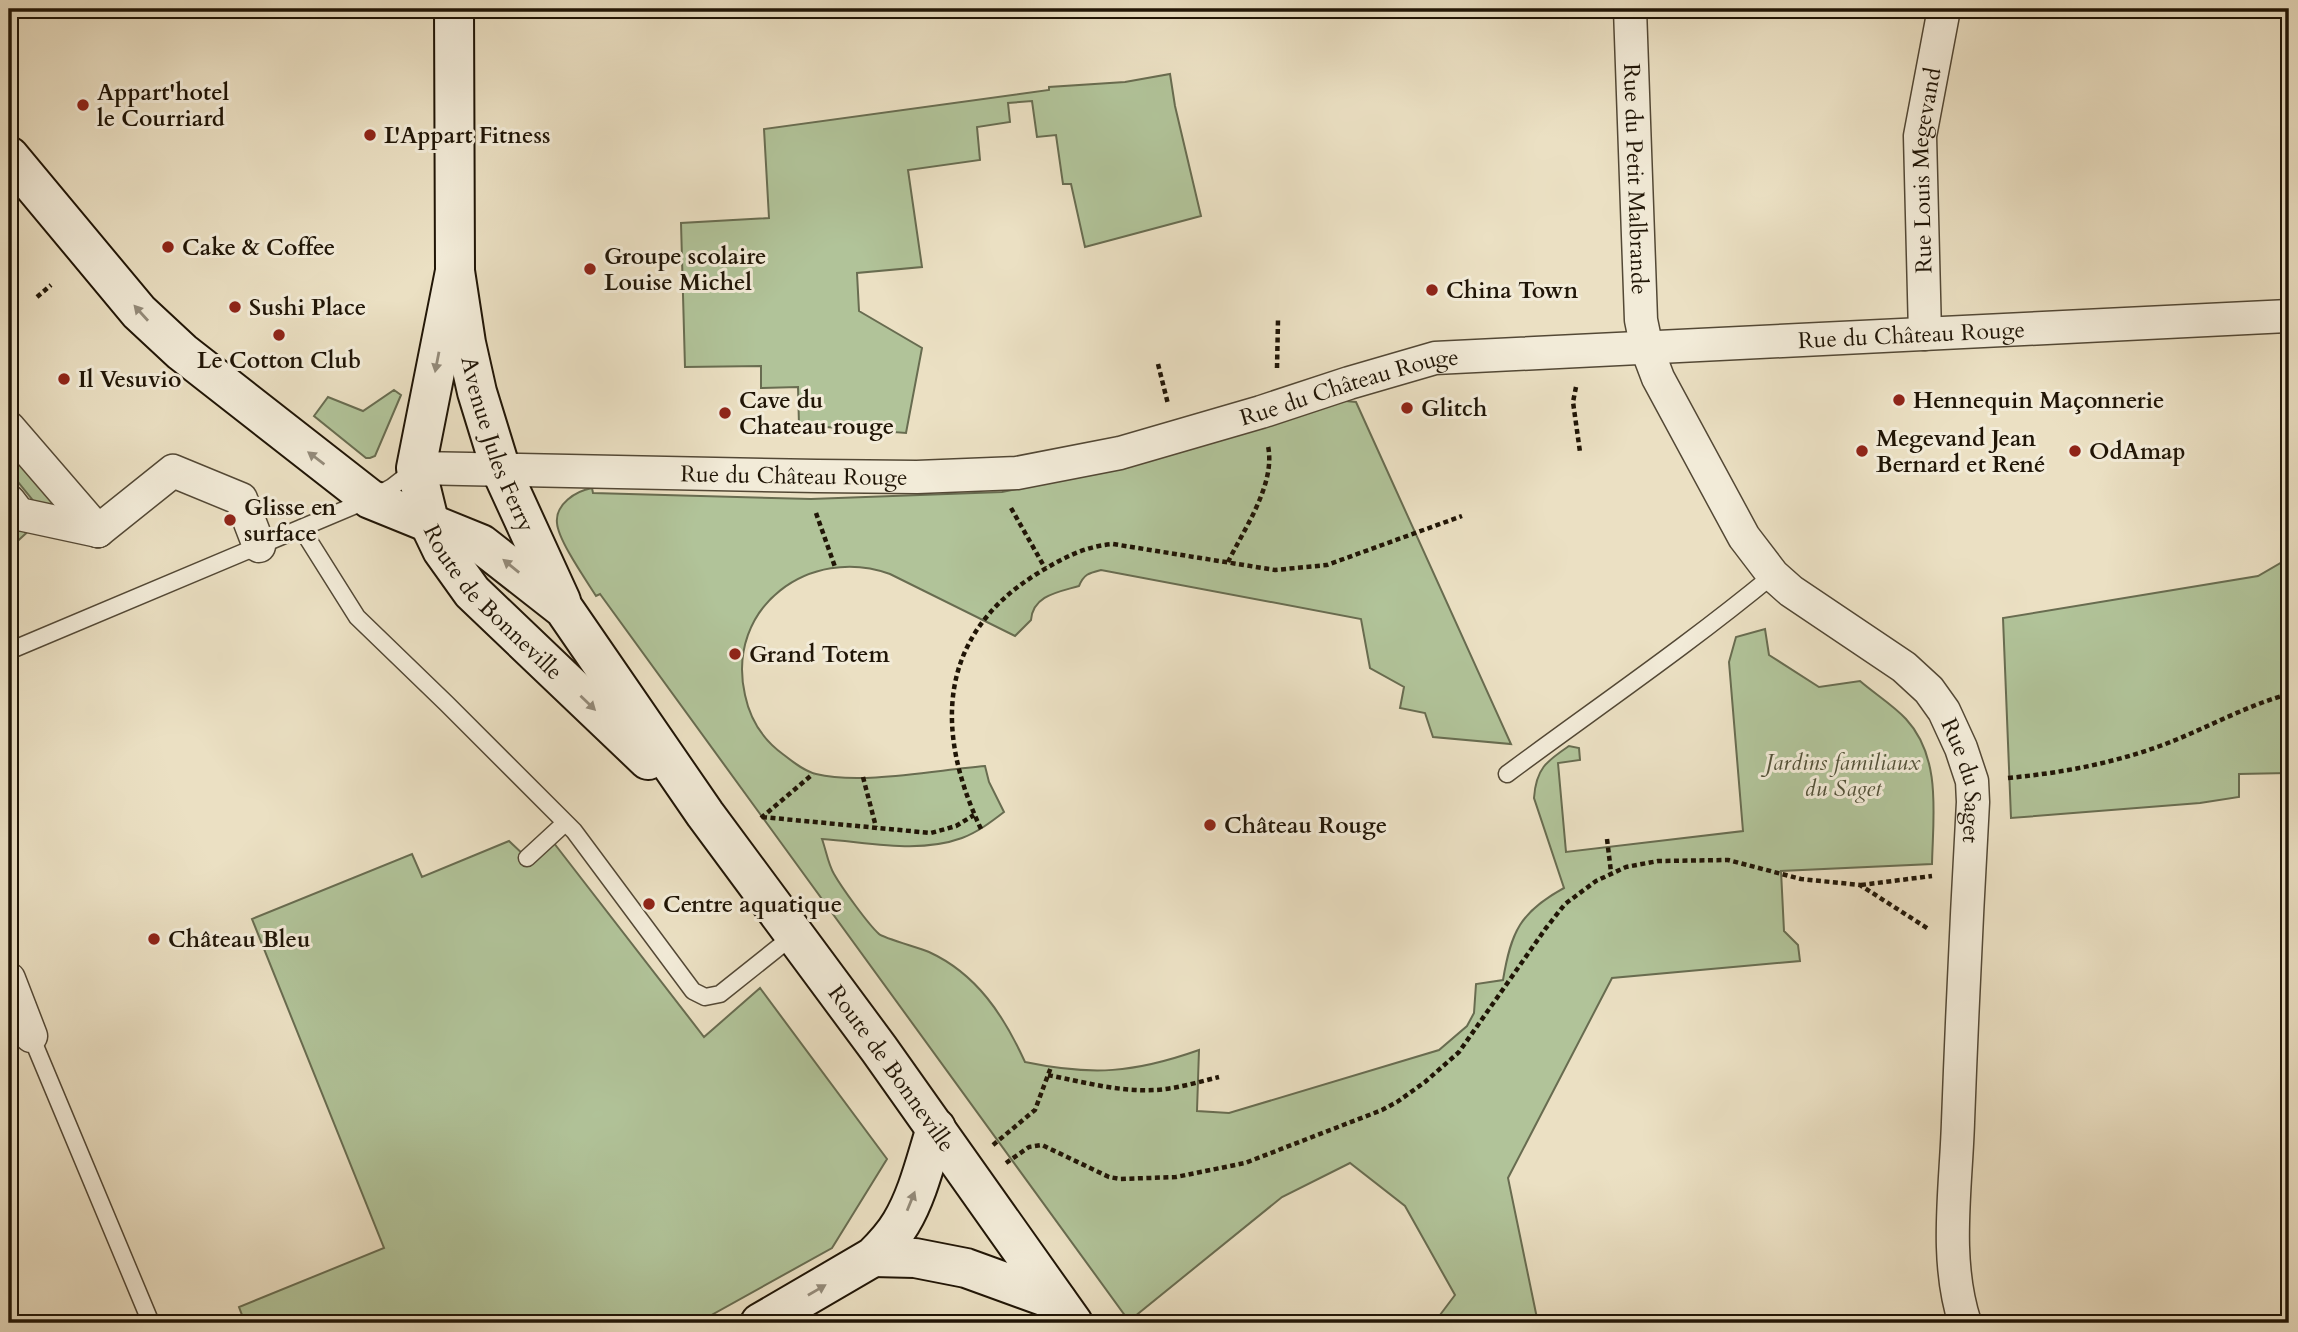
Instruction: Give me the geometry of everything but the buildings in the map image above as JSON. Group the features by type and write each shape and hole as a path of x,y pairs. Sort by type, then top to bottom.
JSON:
{"main road":[{"name":"Avenue Jules Ferry","path":"454,9 455,271 471,366 501,470 564,609"},
{"path":"9,156 139,312 162,335 370,499 430,525"},
{"name":"Avenue Jules Ferry","path":"430,525 416,468 455,271"},
{"name":"Route de Bonneville","path":"430,525 481,544 564,609 705,814 936,1128 1065,1312"},
{"name":"Route de Bonneville","path":"430,525 442,550 472,592 705,814"},
{"path":"760,1323 873,1257 901,1224 936,1128"},
{"path":"873,1257 915,1258 966,1268 1065,1312"}],"street":[{"name":"Rue du Petit Malbrande","path":"1630,9 1640,291 1647,349"},
{"name":"Rue Louis Megevand","path":"1925,334 1920,136 1944,9"},
{"name":"Rue du Château Rouge","path":"416,468 803,475 993,475 1051,468 1120,453 1435,358 2289,316"},
{"name":"Rue du Saget","path":"1647,349 1665,392 1744,537 1773,575 1791,591 1904,667 1929,690 1954,731 1972,781 1954,1229 1956,1318"},
{"path":"9,428 97,531"},
{"path":"97,531 173,471 241,499 259,546"},
{"path":"9,501 19,514 97,531"},
{"path":"9,979 31,1036"}],"lane":[{"path":"9,651 370,499 416,468"},
{"path":"301,528 357,617 565,823 699,996 720,993 794,934"},
{"path":"1507,774 1685,645 1773,575"},
{"path":"527,858 565,823"},
{"path":"31,1036 151,1323"}],"path":[{"path":"37,297 51,285"},
{"path":"1227,562 1260,497 1268,475 1269,410 1278,320"},
{"path":"1580,452 1573,402 1583,352"},
{"path":"803,475 835,567"},
{"path":"993,475 1045,568"},
{"path":"981,829 953,745 951,706 958,670 973,635 984,620 1017,587 1045,568 1087,548 1113,544 1276,570 1327,565 1462,516"},
{"path":"1972,781 2059,773 2115,761 2160,746 2254,705 2289,694"},
{"path":"772,809 813,774"},
{"path":"863,778 877,828"},
{"path":"762,817 938,832 956,826 974,814"},
{"path":"1607,839 1612,873"},
{"path":"970,1178 1036,1144 1049,1147 1109,1177 1176,1177 1245,1163 1382,1110 1412,1092 1459,1052 1556,914 1580,891 1612,873 1642,863 1707,859 1742,862 1801,879 1860,885 1969,872"},
{"path":"1860,885 1928,930 1966,932"},
{"path":"970,1178 1035,1110 1051,1067"},
{"path":"1048,1075 1121,1089 1145,1090 1169,1088 1219,1077"}],"green space":[{"path":"1170,74 1201,216 1085,247 1071,184 1063,184 1056,135 1037,137 1032,101 1008,103 1010,122 977,127 980,160 908,170 922,267 857,273 859,311 922,348 906,433 799,425 798,387 761,388 761,366 685,367 681,223 769,218 764,129 1049,90 1049,87 1125,82"},
{"path":"394,390 401,395 375,456 370,458 366,458 314,416 328,397 363,411"},
{"name":"Jardins familiaux du Saget","path":"1335,400 1356,402 1511,744 1433,737 1425,713 1400,708 1404,687 1370,668 1361,619 1101,570 1087,575 1079,586 1042,600 1033,612 1031,620 1015,636 890,574 860,567 831,568 804,576 780,591 761,610 748,635 742,663 745,695 754,721 770,743 799,766 816,774 855,778 899,776 985,766 989,782 1004,812 968,836 945,843 910,846 822,839 832,870 849,897 879,934 929,952 946,961 975,984 1008,1028 1025,1062 1071,1069 1113,1070 1154,1064 1199,1050 1197,1111 1229,1113 1439,1050 1467,1026 1474,1013 1476,984 1503,980 1514,936 1520,925 1537,906 1564,888 1534,798 1537,779 1544,766 1569,746 1579,748 1580,760 1558,763 1566,852 1743,831 1729,662 1736,637 1765,629 1769,655 1819,687 1860,681 1890,704 1917,734 1930,769 1934,807 1932,864 1781,871 1784,931 1798,945 1800,961 1612,978 1508,1178 1538,1323 1434,1323 1455,1295 1405,1206 1350,1163 1282,1197 1129,1321 600,594 596,596 567,549 557,523 559,510 568,499 592,488 593,493 811,499 1002,492 1134,464"},
{"path":"9,446 57,504 44,514 9,471"},
{"path":"9,520 35,525 9,549"},
{"path":"2289,558 2289,773 2239,774 2239,797 2200,803 2011,818 2003,618 2258,576"},
{"path":"550,838 704,1037 760,988 887,1159 832,1248 697,1323 245,1323 239,1307 384,1248 252,919 412,854 422,877 509,841 527,858"}],"place":[{"name":"Appart'hotel le Courriard","path":"83,105"},
{"name":"L'Appart Fitness","path":"370,135"},
{"name":"Cake & Coffee","path":"168,247"},
{"name":"Groupe scolaire Louise Michel","path":"590,269"},
{"name":"China Town","path":"1432,290"},
{"name":"Sushi Place","path":"235,307"},
{"name":"Le Cotton Club","path":"279,335"},
{"name":"Il Vesuvio","path":"64,379"},
{"name":"Hennequin Maçonnerie","path":"1899,400"},
{"name":"Glitch","path":"1407,408"},
{"name":"Cave du Chateau rouge","path":"725,413"},
{"name":"Megevand Jean Bernard et René","path":"1862,451"},
{"name":"OdAmap","path":"2075,451"},
{"name":"Glisse en surface","path":"230,520"},
{"name":"Grand Totem","path":"735,654"},
{"name":"Château Rouge","path":"1210,825"},
{"name":"Centre aquatique","path":"649,904"},
{"name":"Château Bleu","path":"154,939"}]}
